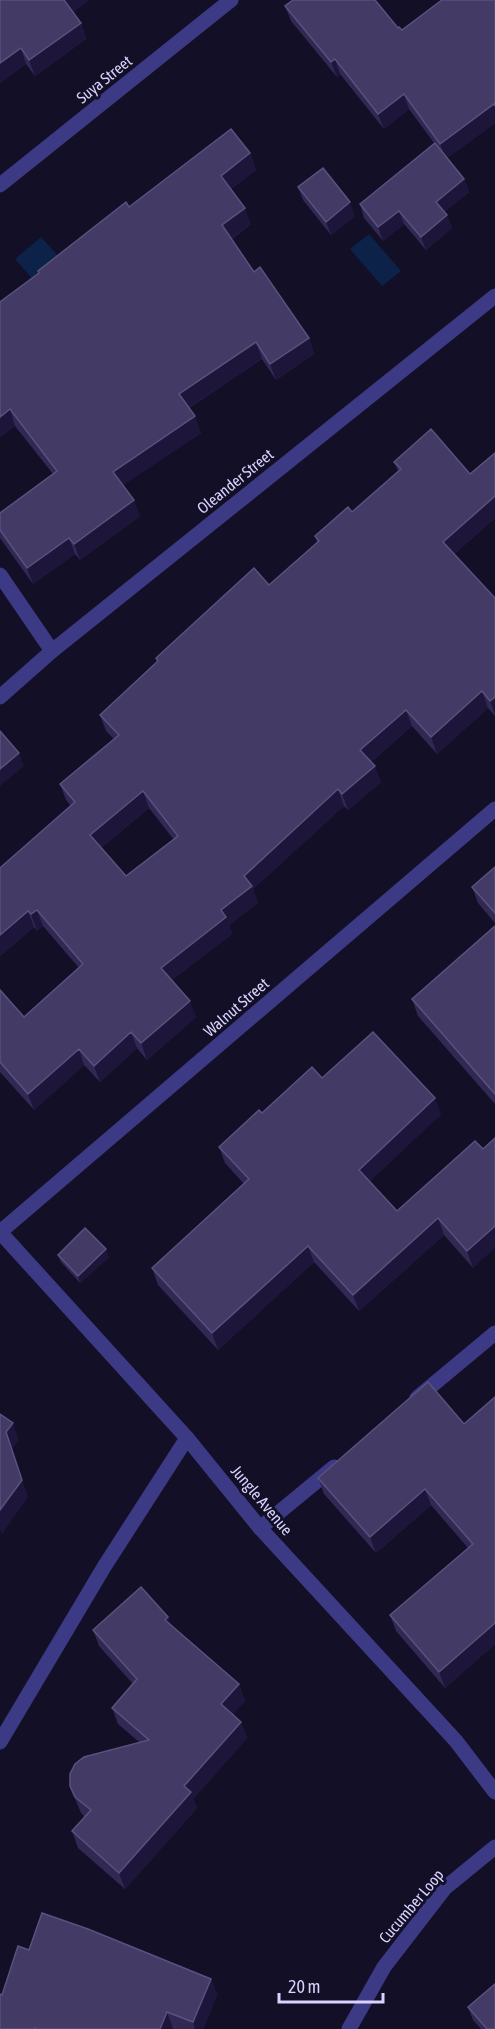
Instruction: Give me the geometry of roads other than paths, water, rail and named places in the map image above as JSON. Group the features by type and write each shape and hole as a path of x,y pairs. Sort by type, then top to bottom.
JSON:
{"street":[{"name":"Suya Street","path":"0,185 231,0"},
{"name":"Oleander Street","path":"0,697 52,651 495,296"},
{"path":"0,575 52,651"},
{"name":"Walnut Street","path":"0,1232 495,809"},
{"name":"Jungle Avenue","path":"0,1232 187,1438 260,1528 456,1741 495,1792"},
{"path":"405,1408 495,1333"},
{"path":"0,1742 104,1567 187,1438"},
{"path":"260,1528 341,1461"},
{"name":"Cucumber Loop","path":"349,2029 384,1966 445,1888 495,1847"}],"water":[{"path":"369,234 401,271 382,286 350,249"},
{"path":"41,237 62,260 36,283 15,259"}]}
